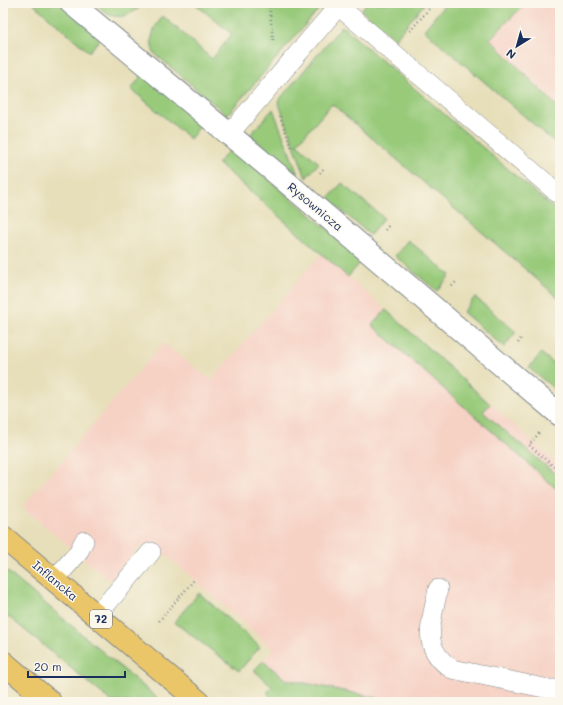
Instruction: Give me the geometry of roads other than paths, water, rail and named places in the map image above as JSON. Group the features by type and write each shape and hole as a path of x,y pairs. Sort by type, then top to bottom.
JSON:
{"main road":[{"name":"Inflancka","path":"3,537 199,702"},
{"path":"3,662 50,702"}],"street":[{"name":"Rysownicza","path":"71,3 559,412"}],"lane":[{"path":"229,134 270,87 338,4 560,195"},
{"path":"54,580 78,553 84,541"},
{"path":"96,615 151,552"},
{"path":"438,589 430,635 432,649 440,662 452,669 549,689 560,689"}]}
